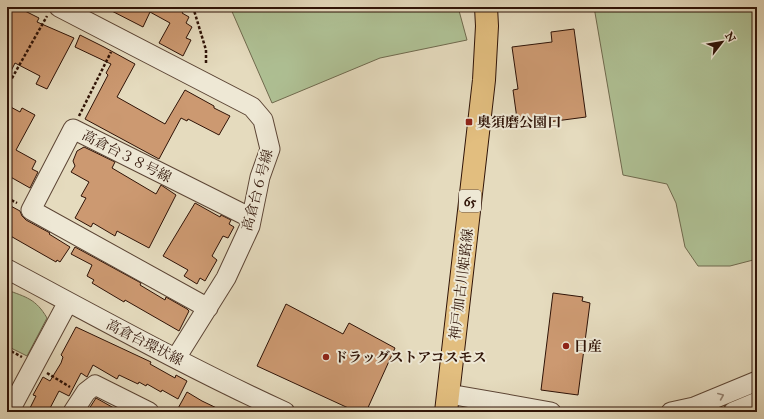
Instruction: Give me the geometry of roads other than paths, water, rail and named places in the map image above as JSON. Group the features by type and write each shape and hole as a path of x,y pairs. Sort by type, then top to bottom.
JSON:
{"main road":[{"name":"神戸加古川姫路線","path":"446,406 484,80 487,26 486,7"}],"street":[{"name":"高倉台６号線","path":"53,10 118,38 205,82 252,107 263,120 270,149 260,177 250,226 226,278 176,358"},
{"name":"高倉台３８号線","path":"208,308 31,210 73,128 251,218"},
{"name":"高倉台環状線","path":"7,269 176,358 285,412"},
{"path":"9,412 68,302"},
{"path":"671,412 694,407 757,380"},
{"path":"73,412 84,394 95,385 149,412"},
{"path":"733,412 757,402"},
{"path":"446,406 482,412"},
{"path":"446,406 551,412"}],"place":[{"name":"奥須磨公園口","path":"469,122"},
{"name":"日産","path":"566,346"},
{"name":"ドラッグストアコスモス","path":"326,357"}]}
